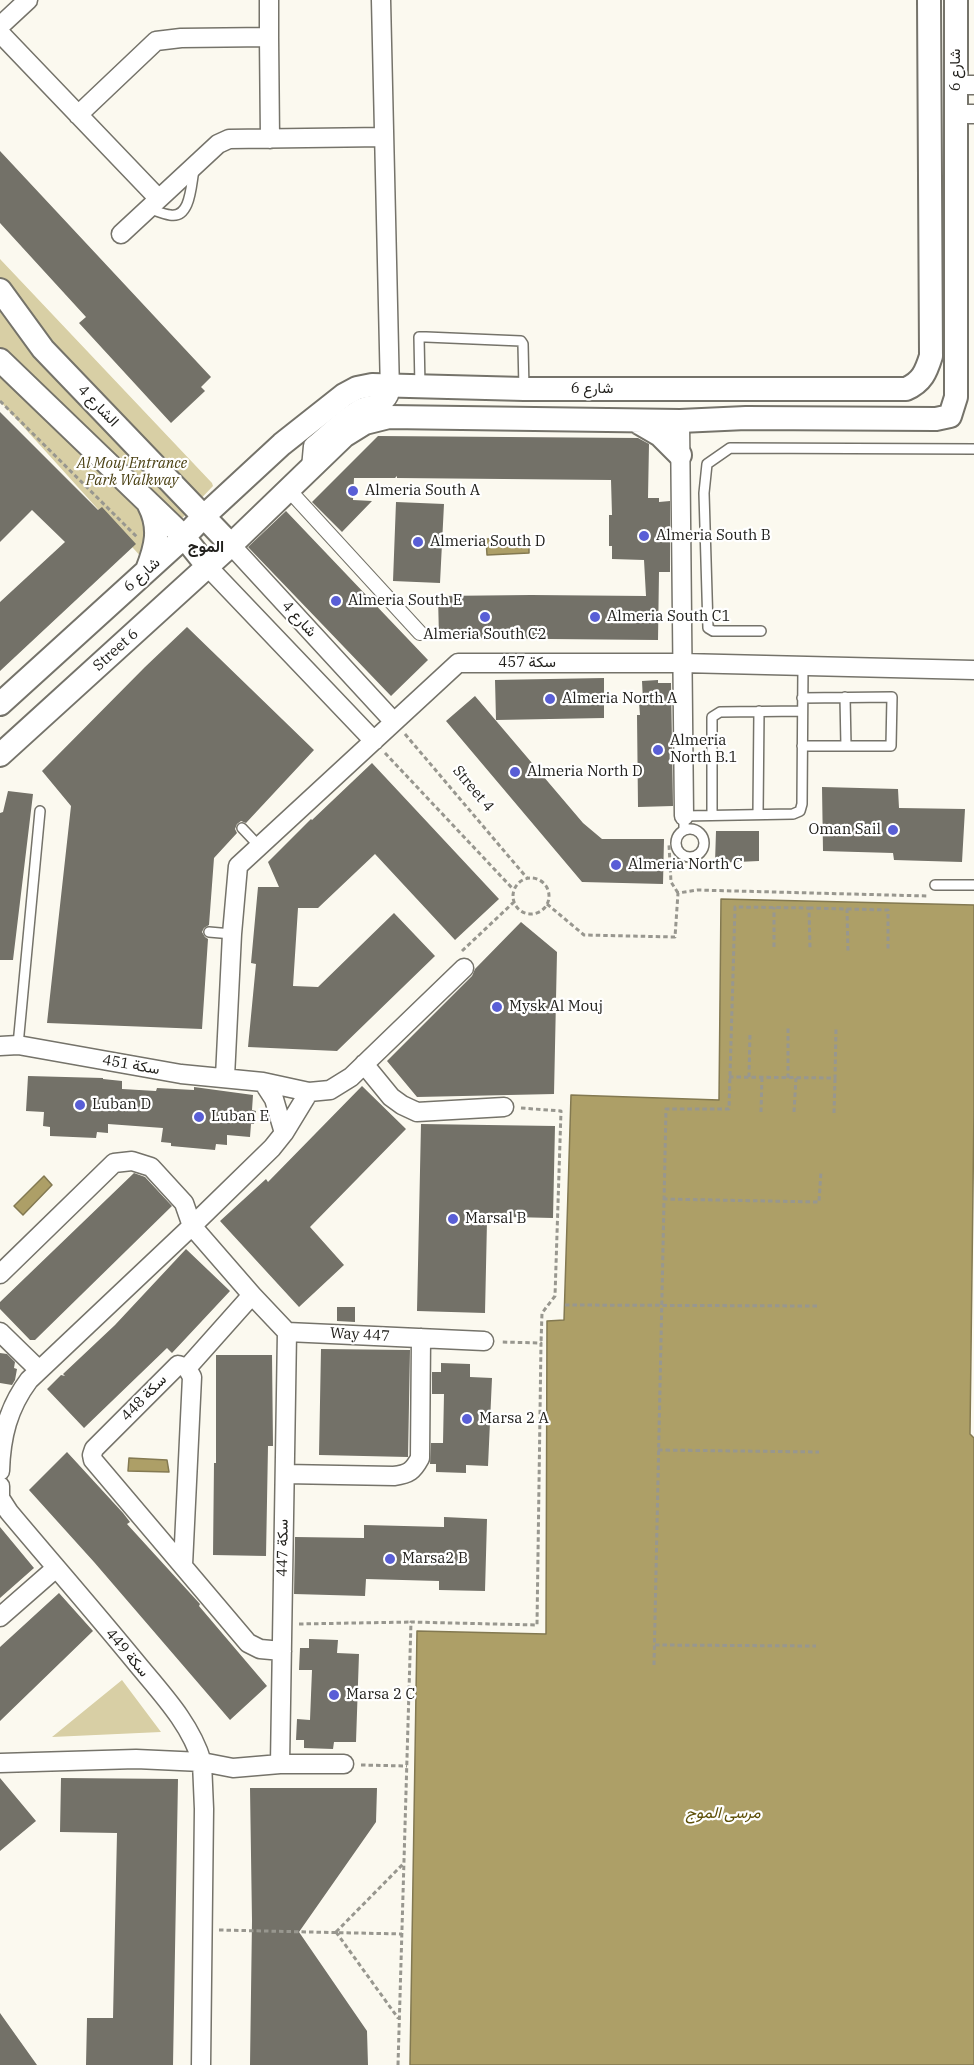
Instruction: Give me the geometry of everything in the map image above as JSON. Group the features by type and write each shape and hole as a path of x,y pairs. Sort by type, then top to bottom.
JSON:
{"street":[{"path":"0,26 28,0"},
{"path":"268,0 270,139"},
{"path":"310,468 313,446 360,408 387,400 390,392 381,0"},
{"name":"شارع 6","path":"0,704 151,560 184,537 202,517 282,444 344,395 357,388 372,385 524,390 906,388 916,385 923,378 931,356 929,0"},
{"name":"شارع 6","path":"231,545 344,436 365,423 389,417 680,421 746,418 936,419 950,416 956,398 963,99 956,0"},
{"path":"0,33 78,114 153,203"},
{"path":"78,114 156,41 181,38 269,37"},
{"path":"929,98 963,99"},
{"path":"121,234 195,164 218,144 230,139 384,137"},
{"name":"الشارع 4","path":"0,290 43,349 202,517"},
{"path":"0,360 184,537"},
{"path":"680,388 684,823"},
{"path":"635,420 660,435 680,455"},
{"path":"180,492 195,499 207,498 236,487"},
{"path":"288,489 420,633"},
{"path":"149,503 158,531 151,560"},
{"name":"شارع 4","path":"202,517 231,545 394,722"},
{"name":"شارع 4","path":"184,537 208,567 374,741"},
{"name":"Street 6","path":"0,755 231,545"},
{"name":"سكة 457","path":"225,1077 232,934 238,866 458,663 682,663 974,670"},
{"path":"0,1471 1,1437 10,1410 20,1392 39,1370 272,1148 309,1092 330,1090 341,1084 464,968"},
{"name":"سكة 451","path":"9,1045 181,1074 263,1082 309,1092"},
{"path":"364,1064 391,1096 402,1105 417,1112 504,1107"},
{"path":"263,1082 274,1099 284,1133"},
{"path":"0,1274 114,1163 132,1161 151,1167 184,1203 192,1226 287,1332"},
{"path":"187,1368 252,1295"},
{"path":"0,1332 39,1370"},
{"name":"Way 447","path":"287,1332 484,1341"},
{"name":"سكة 447","path":"280,1764 287,1332"},
{"path":"285,1474 394,1476 407,1475 414,1469 420,1458 421,1338"},
{"name":"سكة 448","path":"183,1565 192,1377 187,1368 175,1366 94,1449 92,1455 97,1465 248,1643 260,1649 282,1651"},
{"name":"سكة 449","path":"0,1486 0,1498 9,1512 181,1718 197,1744 202,1762 204,1809 201,2065"},
{"path":"0,1617 56,1568"},
{"path":"0,1763 136,1759 202,1762 233,1768 280,1764 344,1764"}],"lane":[{"path":"153,203 172,216 186,209 195,164"},
{"path":"420,387 419,337 437,337 521,341 523,344 524,390"},
{"path":"761,631 713,632 708,628 704,494 707,464 730,448 974,449"},
{"path":"684,823 700,832 704,841 702,850 696,856 686,857 678,851 677,837 684,823 712,815 793,814 800,811 802,804 803,666"},
{"path":"802,698 892,697 891,746 802,746"},
{"path":"845,698 846,746"},
{"path":"758,814 759,711"},
{"path":"712,815 712,717 720,712 802,711"},
{"path":"9,1045 40,811"},
{"path":"242,828 259,846"},
{"path":"935,885 974,885"},
{"path":"209,932 232,934"}],"path":[{"path":"0,401 138,537 138,547 151,560"},
{"name":"Street 4","path":"394,722 527,878"},
{"path":"374,741 513,889 517,907 527,913 538,912 549,899 547,888 539,880 527,878 513,889"},
{"path":"546,904 584,935 675,938 678,893 671,882 669,845 676,844"},
{"path":"678,893 697,890 928,896"},
{"path":"654,1665 666,1109 729,1110 735,907 888,909 888,949"},
{"path":"774,907 774,947"},
{"path":"809,908 810,948"},
{"path":"847,909 848,953"},
{"path":"788,1026 788,1078"},
{"path":"834,1113 836,1028"},
{"path":"749,1077 750,1032"},
{"path":"729,1077 835,1078"},
{"path":"761,1112 762,1077"},
{"path":"794,1112 796,1078"},
{"path":"282,1624 411,1622 537,1625 542,1313 555,1296 561,1111 504,1107"},
{"path":"663,1199 819,1202 820,1171"},
{"path":"565,1305 818,1306"},
{"path":"484,1341 541,1343"},
{"path":"658,1450 819,1452"},
{"path":"398,2065 411,1622"},
{"path":"655,1646 816,1646"},
{"path":"344,1764 407,1766"},
{"path":"336,1932 404,1863"},
{"path":"202,1930 402,1934"},
{"path":"336,1932 399,2020"}],"green space":[{"name":"Al Mouj Entrance Park Walkway","path":"0,259 212,483 213,486 143,559 0,401"},
{"path":"122,1680 161,1732 52,1737"}],"water":[{"path":"529,537 529,553 487,555 486,539"},
{"name":"مرسى الموج","path":"721,899 974,905 970,1434 974,1438 974,2065 410,2065 417,1631 546,1634 547,1321 564,1320 571,1095 719,1100"},
{"path":"44,1176 52,1185 23,1215 14,1206"},
{"path":"129,1458 167,1460 169,1472 128,1471"}],"building":[{"path":"0,151 211,377 201,387 205,391 171,423 79,323 86,317 0,223"},
{"path":"0,412 98,510 102,507 136,544 0,671 0,602 65,542 32,510 0,542"},
{"path":"378,436 638,438 649,444 648,498 659,498 659,502 670,501 670,572 659,572 658,640 439,638 438,596 646,596 644,560 612,559 612,546 609,546 609,515 612,515 611,480 397,478 397,476 395,478 354,478 353,500 372,501 342,532 312,502"},
{"name":"Almeria South D","path":"396,502 444,504 440,583 393,581"},
{"name":"Almeria South E","path":"286,511 428,660 391,696 248,547"},
{"path":"187,627 314,750 246,823 241,821 237,824 235,829 237,833 214,858 209,925 202,932 208,939 202,1029 47,1023 71,806 42,771"},
{"name":"Almeria North A","path":"604,678 604,718 496,720 495,680"},
{"name":"Almeria North B.1","path":"658,680 658,683 671,683 673,806 638,807 637,715 640,715 639,702 643,701 642,681"},
{"path":"475,696 583,823 602,839 664,839 663,884 582,882 446,721"},
{"path":"372,763 499,899 455,940 375,854 318,908 298,908 293,986 318,987 394,913 435,956 337,1051 248,1047 256,964 251,963 258,887 279,887 268,862"},
{"name":"Oman Sail","path":"822,787 898,789 899,808 965,809 962,862 894,860 893,853 823,851"},
{"path":"8,791 33,794 13,960 0,960 0,813 3,812"},
{"path":"716,831 759,831 759,861 715,863"},
{"name":"Mysk Al Mouj","path":"521,922 557,952 554,1094 417,1097 387,1061 472,976 475,969"},
{"path":"28,1076 103,1078 122,1081 122,1089 194,1090 194,1087 253,1095 252,1110 256,1111 254,1124 251,1124 250,1137 227,1135 227,1145 216,1144 215,1150 171,1146 171,1143 161,1142 163,1128 108,1124 108,1133 97,1132 96,1138 50,1136 50,1127 43,1126 44,1112 26,1111"},
{"path":"362,1086 406,1129 310,1227 344,1265 299,1307 220,1221 266,1179 268,1182"},
{"name":"Marsal B","path":"421,1124 555,1126 553,1218 512,1217 512,1221 487,1221 485,1313 417,1311"},
{"path":"134,1173 145,1177 172,1206 35,1340 30,1340 0,1309 0,1302"},
{"path":"186,1249 230,1291 172,1353 167,1348 84,1428 47,1389 61,1375 65,1376 63,1374 115,1325"},
{"path":"337,1307 355,1307 355,1322 337,1321"},
{"path":"321,1349 410,1350 408,1457 319,1455"},
{"path":"0,1353 7,1354 15,1362 14,1368 17,1369 12,1385 0,1383"},
{"path":"216,1355 272,1355 273,1446 268,1446 266,1556 213,1555"},
{"name":"Marsa 2 A","path":"441,1363 470,1364 470,1377 492,1378 488,1466 466,1465 466,1473 436,1472 436,1464 430,1464 431,1443 443,1443 444,1394 432,1394 432,1372 441,1372"},
{"path":"67,1452 123,1513 130,1522 127,1524 200,1604 199,1606 267,1686 230,1720 29,1490"},
{"name":"Marsa2 B","path":"444,1517 487,1519 485,1591 439,1590 439,1581 366,1579 365,1596 294,1594 295,1537 364,1538 364,1525 444,1527"},
{"path":"0,1527 34,1568 0,1598"},
{"path":"59,1593 93,1631 0,1721 0,1647"},
{"name":"Marsa 2 C","path":"309,1639 338,1640 337,1653 359,1654 356,1742 334,1742 333,1749 304,1748 304,1740 296,1740 297,1719 310,1720 312,1670 299,1670 300,1648 309,1648"},
{"path":"0,1778 36,1821 0,1851"},
{"path":"61,1778 178,1779 173,2065 86,2065 87,2018 113,2018 117,1833 60,1832"},
{"path":"250,1788 377,1788 376,1822 299,1932 367,2031 368,2065 250,2065 252,1921"},
{"path":"0,2013 37,2065 0,2065"}],"place":[{"name":"Almeria South A","path":"353,491"},
{"name":"Almeria South B","path":"644,536"},
{"name":"Almeria South D","path":"418,542"},
{"name":"Almeria South E","path":"336,601"},
{"name":"Almeria South C2","path":"485,617"},
{"name":"Almeria South C1","path":"595,617"},
{"name":"Almeria North A","path":"550,699"},
{"name":"Almeria North B.1","path":"658,750"},
{"name":"Almeria North D","path":"515,772"},
{"name":"Oman Sail","path":"893,830"},
{"name":"Almeria North C","path":"616,865"},
{"name":"Mysk Al Mouj","path":"497,1007"},
{"name":"Luban D","path":"80,1105"},
{"name":"Luban E","path":"199,1117"},
{"name":"Marsal B","path":"453,1219"},
{"name":"Marsa 2 A","path":"467,1419"},
{"name":"Marsa2 B","path":"390,1559"},
{"name":"Marsa 2 C","path":"334,1695"}],"district":[{"name":"الموج","path":"206,547"}]}
